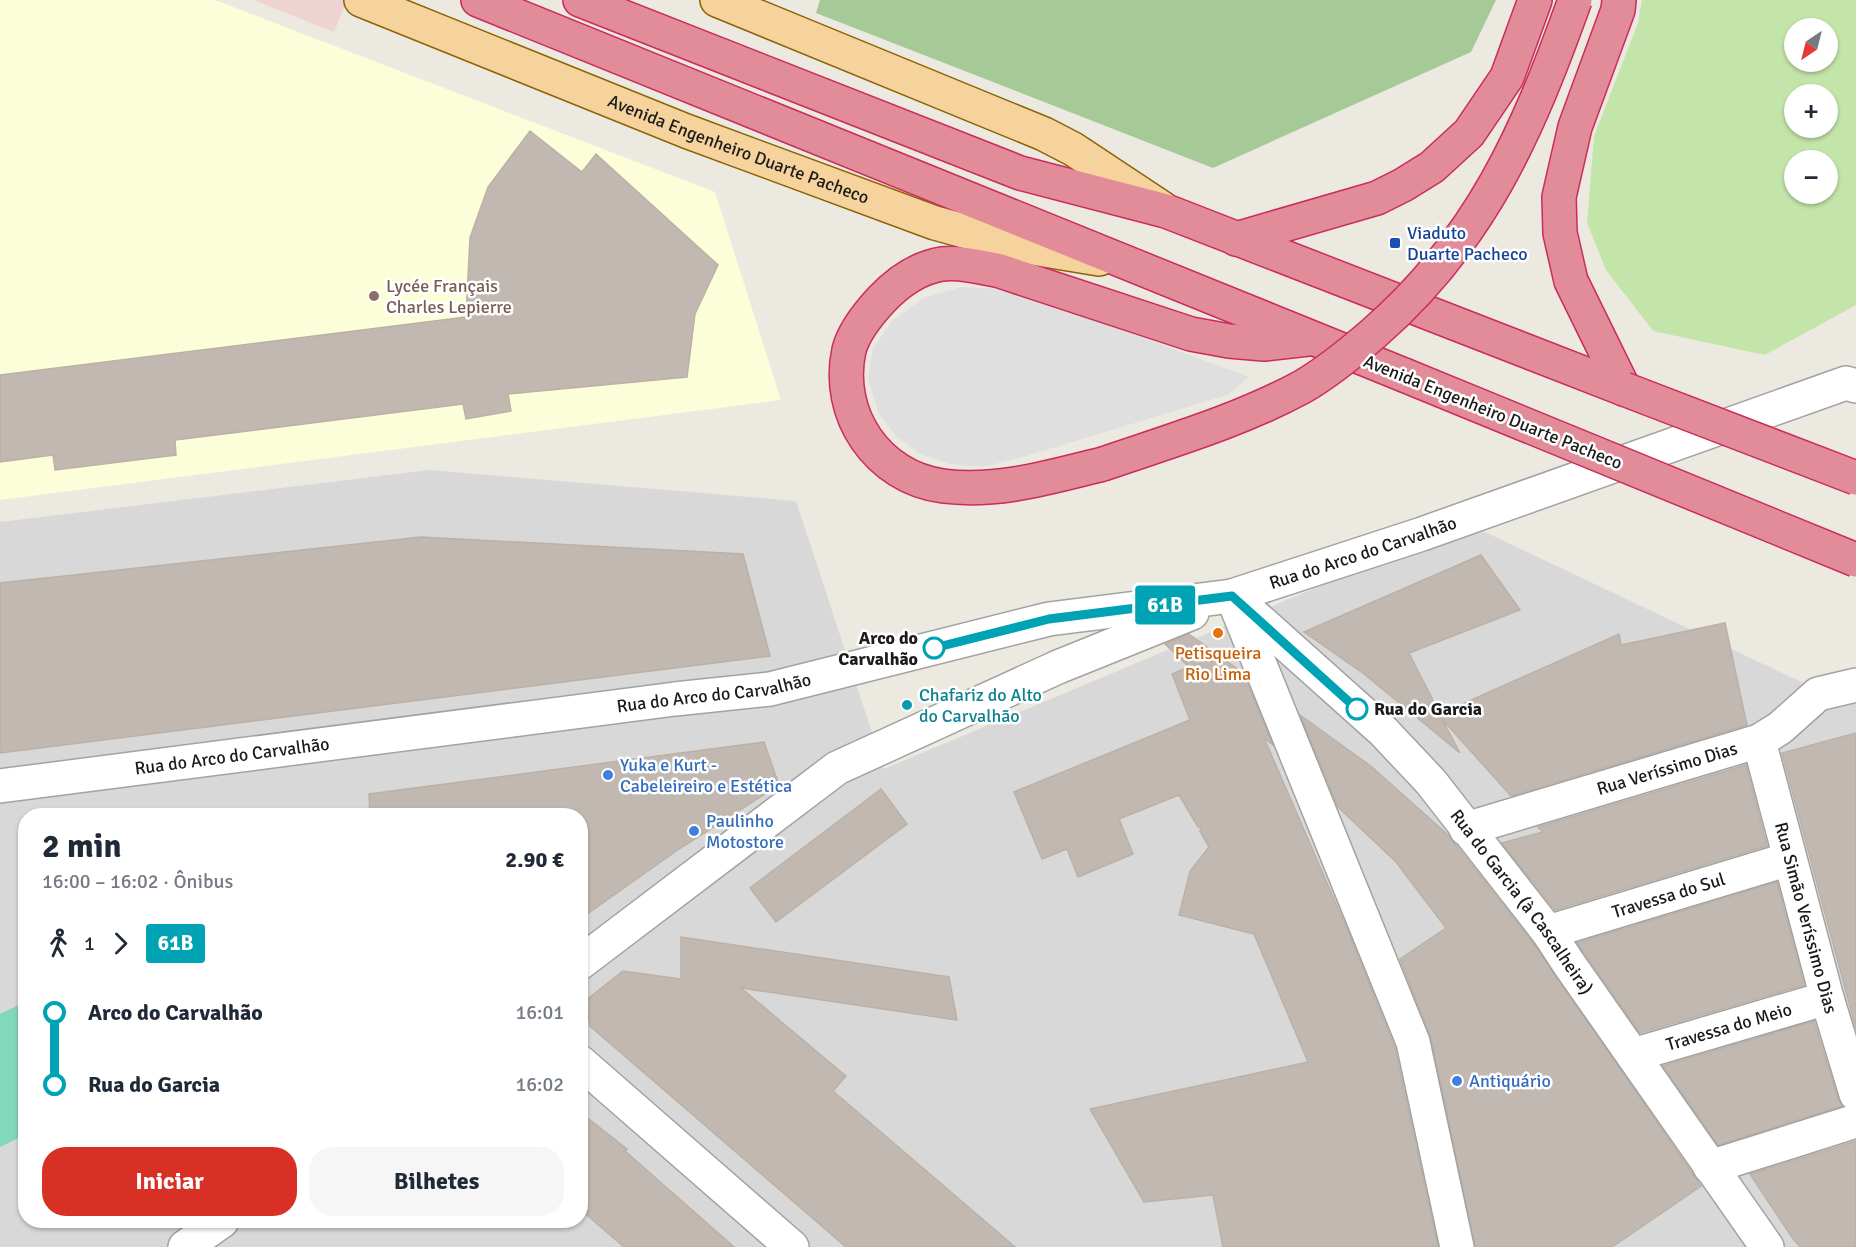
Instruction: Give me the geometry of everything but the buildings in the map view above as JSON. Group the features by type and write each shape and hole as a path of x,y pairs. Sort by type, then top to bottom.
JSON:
{"highway":[{"name":"Avenida Engenheiro Duarte Pacheco","path":"478,0 1856,560"},
{"path":"580,0 1020,173 1166,211 1856,478"},
{"path":"1236,238 1377,198 1432,167 1469,133 1507,77 1535,0"},
{"path":"1312,339 1264,344 1229,342 1191,334 1000,271 968,264 941,264 917,272 894,286 862,322 850,348 847,370 848,395 855,422 870,445 891,465 912,478 940,486 974,488 1017,484 1103,464 1219,425 1302,387 1340,362 1387,322 1449,255 1475,219 1502,175 1530,116 1575,0"},
{"path":"1619,0 1618,10 1575,127 1559,197 1560,232 1570,281 1624,389"}],"main road":[{"name":"Avenida Engenheiro Duarte Pacheco","path":"361,0 697,136 935,223 1015,245 1129,264"},
{"path":"717,0 1044,134 1074,149 1166,211"}],"street":[{"name":"Rua do Arco do Carvalhão","path":"0,786 675,699 770,689 1049,619 1232,596 1422,534 1853,381"},
{"name":"Rua do Garcia (à Cascalheira)","path":"1232,596 1383,731 1431,782 1548,932 1767,1247"},
{"path":"588,957 837,768 1058,667 1232,596 1413,1042 1456,1247"},
{"name":"Rua Veríssimo Dias","path":"1466,829 1759,741 1780,728 1818,694 1856,685"},
{"name":"Rua Simão Veríssimo Dias","path":"1759,741 1827,998 1856,1094"},
{"name":"Travessa do Sul","path":"1548,932 1789,859"},
{"name":"Travessa do Meio","path":"1633,1055 1827,998"},
{"path":"588,1069 792,1247"},
{"path":"1710,1167 1856,1121"},
{"path":"185,1247 212,1228"}],"shaded area":[{"name":"Lycée Français Charles Lepierre","path":"0,0 215,0 715,192 781,400 0,500"},
{"path":"254,0 347,0 334,32"},
{"path":"820,0 1496,0 1471,52 1213,168 816,13"},
{"path":"962,287 1001,289 1038,299 1249,377 1227,395 1026,456 983,467 950,464 920,454 896,436 878,412 868,378 873,348 893,320 926,297"},
{"path":"429,470 796,501 884,769 1468,524 1814,688 1856,686 1856,1247 0,1247 0,522"}],"green space":[{"path":"1642,0 1856,0 1856,305 1765,355 1653,331 1606,270 1587,223 1594,136 1638,23"},
{"path":"18,1005 18,1138 0,1147 0,1014"}],"bus line":[{"name":"61B","path":"934,648 1049,619 1232,596 1357,709"}],"place":[{"name":"Viaduto Duarte Pacheco","path":"1395,243"},
{"name":"Lycée Français Charles Lepierre","path":"374,296"},
{"name":"Petisqueira Rio Lima","path":"1218,633"},
{"name":"Arco do Carvalhão","path":"934,648"},
{"name":"Chafariz do Alto do Carvalhão","path":"907,705"},
{"name":"Rua do Garcia","path":"1357,709"},
{"name":"Yuka e Kurt - Cabeleireiro e Estética","path":"608,775"},
{"name":"Paulinho Motostore","path":"694,831"},
{"name":"Antiquário","path":"1457,1081"}]}
